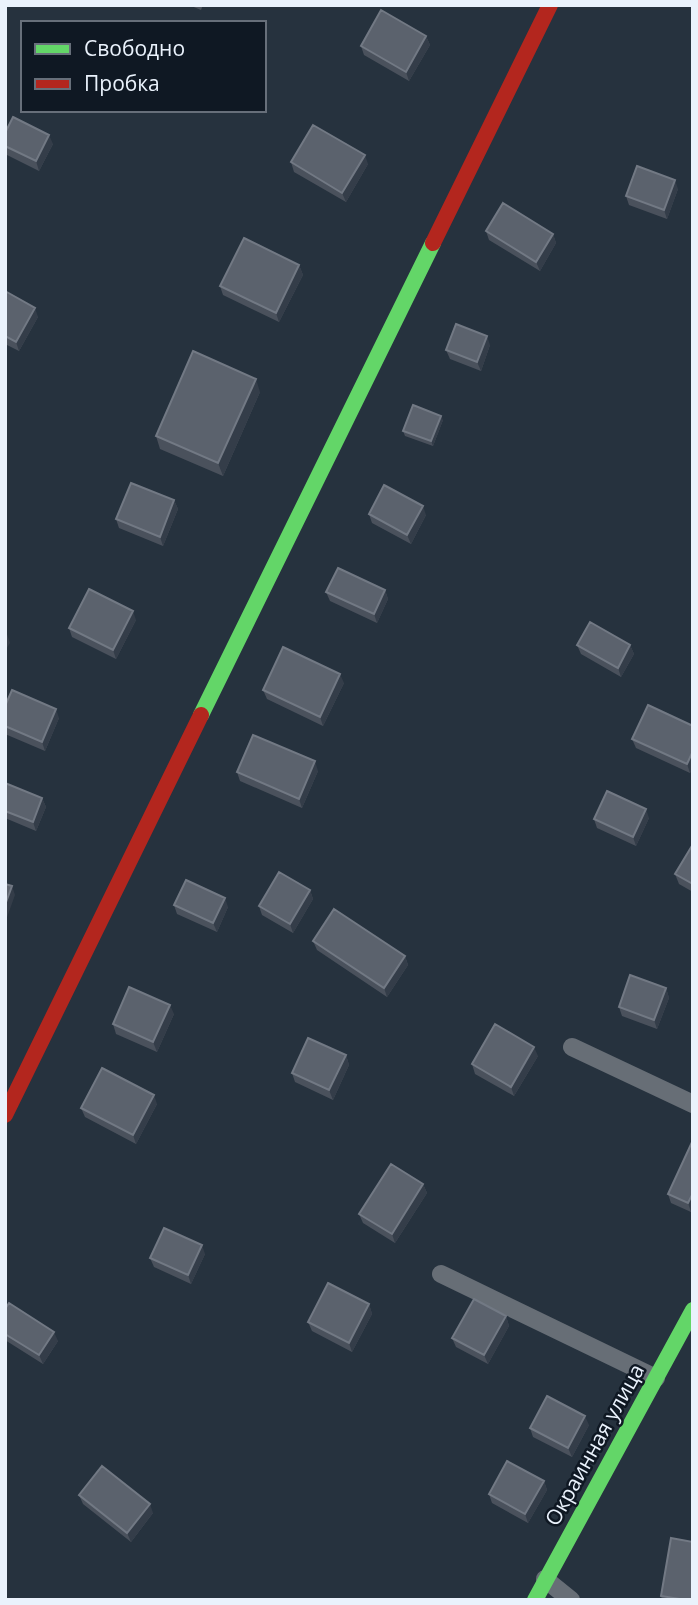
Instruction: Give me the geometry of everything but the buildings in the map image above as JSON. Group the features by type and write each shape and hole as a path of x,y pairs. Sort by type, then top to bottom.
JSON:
{"street":[{"path":"5,1115 550,5"},
{"name":"Окраинная улица","path":"535,1600 656,1378 691,1320"}],"lane":[{"path":"572,1047 693,1104"},
{"path":"441,1274 656,1378"},
{"path":"545,1579 571,1600"}],"traffic: fast":[{"path":"201,715 433,243"},
{"path":"535,1600 693,1310"}],"traffic: jam":[{"path":"433,243 550,5"},
{"path":"5,1115 201,715"}]}
